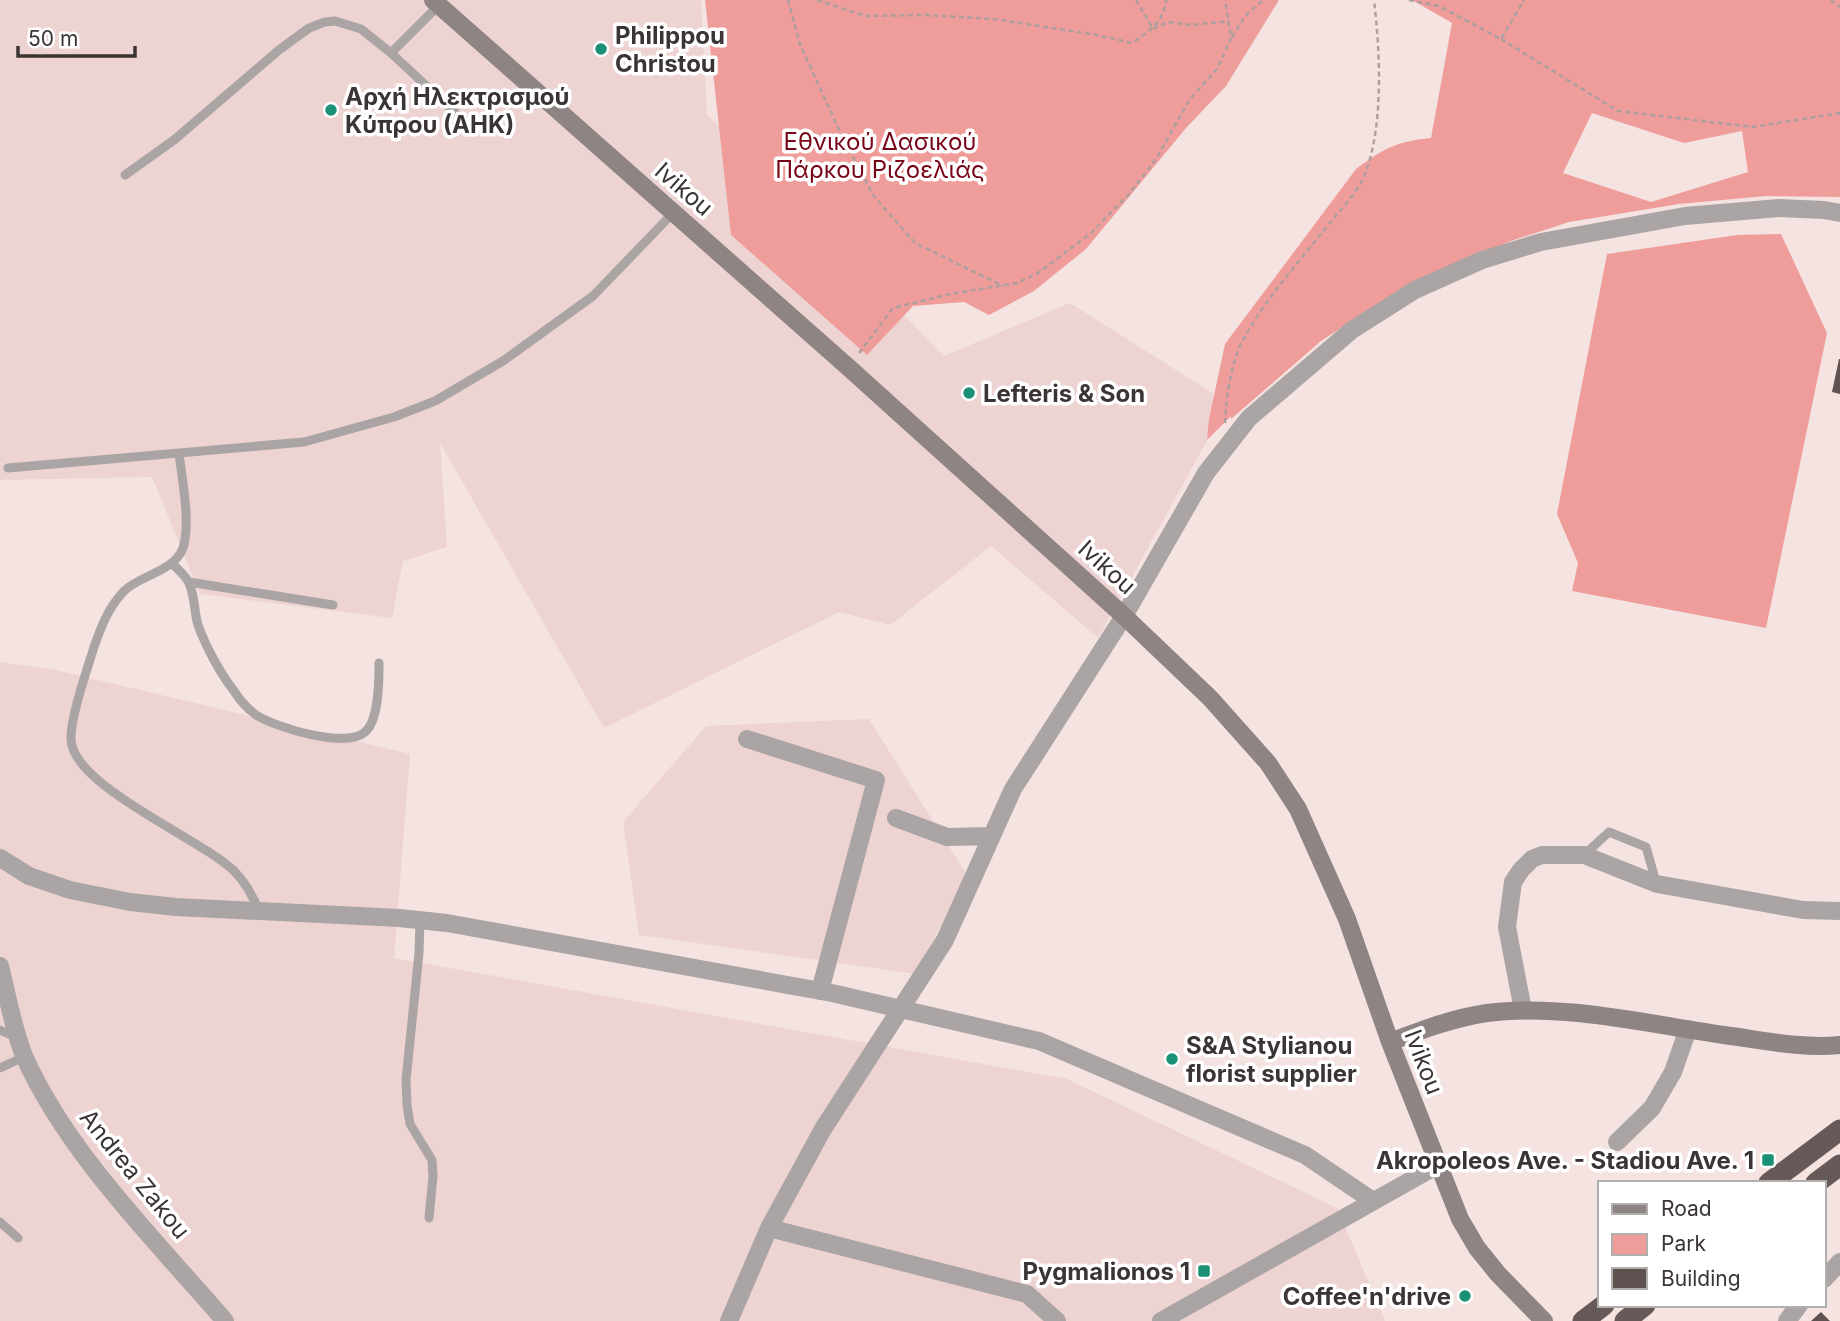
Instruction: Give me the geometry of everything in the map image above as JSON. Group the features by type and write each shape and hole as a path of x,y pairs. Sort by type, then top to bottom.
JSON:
{"highway":[{"path":"1772,1181 1840,1130"},
{"path":"1819,1181 1840,1165"},
{"path":"1583,1321 1601,1307"},
{"path":"1625,1321 1643,1307"}],"street":[{"name":"Ivikou","path":"436,3 1124,615 1210,698 1268,763 1298,809 1347,919 1390,1042 1460,1219 1477,1248 1498,1274 1544,1321"},
{"path":"729,1321 769,1228 823,1129 945,940 1013,789 1124,615 1206,473 1249,418 1352,330 1415,290 1482,260 1541,242 1685,216 1779,208 1840,213"},
{"path":"747,739 876,780 820,991"},
{"path":"896,818 947,836 991,836"},
{"path":"1523,1010 1507,927 1513,882 1532,859 1542,855 1584,855 1657,884 1803,910 1840,911"},
{"path":"0,858 29,876 60,887 130,902 176,907 420,920 820,991 1039,1041 1306,1155 1373,1201"},
{"name":"Andrea Zakou","path":"0,966 24,1057 51,1107 91,1165 225,1321"},
{"path":"1390,1042 1447,1021 1487,1013 1523,1010 1571,1013 1794,1045 1840,1045"},
{"path":"1617,1142 1652,1108 1673,1072 1688,1029"},
{"path":"1161,1321 1438,1165"},
{"path":"769,1228 1027,1294 1056,1321"},
{"path":"1826,1277 1840,1262"}],"lane":[{"path":"391,52 436,3"},
{"path":"125,175 174,140 279,50 309,28 335,21 361,29 391,52 463,120"},
{"path":"8,468 303,442 394,417 435,401 503,361 593,296 674,212"},
{"path":"179,453 186,525 183,546 172,563 125,590 110,608 91,658 71,740 79,763 111,790 232,869 251,892 259,911"},
{"path":"172,563 189,582 198,625 233,691 253,713 278,727 314,735 351,738 362,735 373,720 379,663"},
{"path":"189,582 333,606"},
{"path":"1584,855 1609,832 1646,847 1657,884"},
{"path":"420,920 406,1080 410,1125 432,1160 429,1218"},
{"path":"0,1030 19,1038"},
{"path":"0,1068 24,1057"},
{"path":"0,1222 18,1238"}],"path":[{"path":"788,0 800,44 841,134 873,195 915,243 1003,286"},
{"path":"817,0 864,16 926,15 994,19 1132,43 1168,22 1191,25 1229,21"},
{"path":"1136,0 1153,29"},
{"path":"1153,29 1165,13 1166,0"},
{"path":"1226,0 1231,38"},
{"path":"848,367 893,308 950,294 1003,286 1038,273 1091,233 1129,194 1156,159 1190,99 1217,69 1231,38 1245,16 1263,0"},
{"path":"1229,443 1225,422 1227,391 1242,343 1275,292 1352,196 1365,175 1373,140 1379,79 1379,44 1374,0"},
{"path":"1409,0 1438,6 1501,39 1618,111 1753,127 1840,113"},
{"path":"1501,39 1524,0"},
{"path":"1831,0 1840,7"}],"shaded area":[{"path":"0,0 701,0 707,114 944,356 1070,303 1228,403 1098,638 991,546 890,625 839,612 604,728 440,443 447,547 403,561 392,618 200,594 152,477 0,480"},
{"path":"0,662 56,670 410,754 394,958 1067,1079 1337,1208 1385,1321 0,1321"},
{"path":"869,719 967,875 916,974 639,935 623,822 706,726"}],"green space":[{"name":"Εθνικού Δασικού Πάρκου Ριζοελιάς","path":"705,0 1279,0 1226,86 1186,128 1086,249 1034,291 989,315 964,302 913,306 867,355 731,235"},
{"path":"1412,0 1840,0 1840,197 1766,196 1679,204 1569,222 1511,241 1439,272 1321,341 1231,419 1231,416 1207,440 1225,344 1356,169 1391,147 1431,138 1452,23","holes":["1592,113 1684,143 1742,131 1748,172 1651,202 1563,173"]},
{"path":"1781,234 1827,333 1766,628 1572,591 1578,563 1557,514 1607,254 1737,235"}],"building":[{"path":"1840,359 1840,394 1832,392"},
{"path":"1821,1312 1830,1321 1811,1321"}],"place":[{"name":"Philippou Christou","path":"601,49"},
{"name":"Αρχή Ηλεκτρισμού Κύπρου (ΑΗΚ)","path":"331,110"},
{"name":"Lefteris & Son","path":"969,393"},
{"name":"S&A Stylianou florist supplier","path":"1172,1059"},
{"name":"Akropoleos Ave. - Stadiou Ave. 1","path":"1768,1160"},
{"name":"Pygmalionos 1","path":"1204,1271"},
{"name":"Coffee'n'drive","path":"1465,1296"}]}
